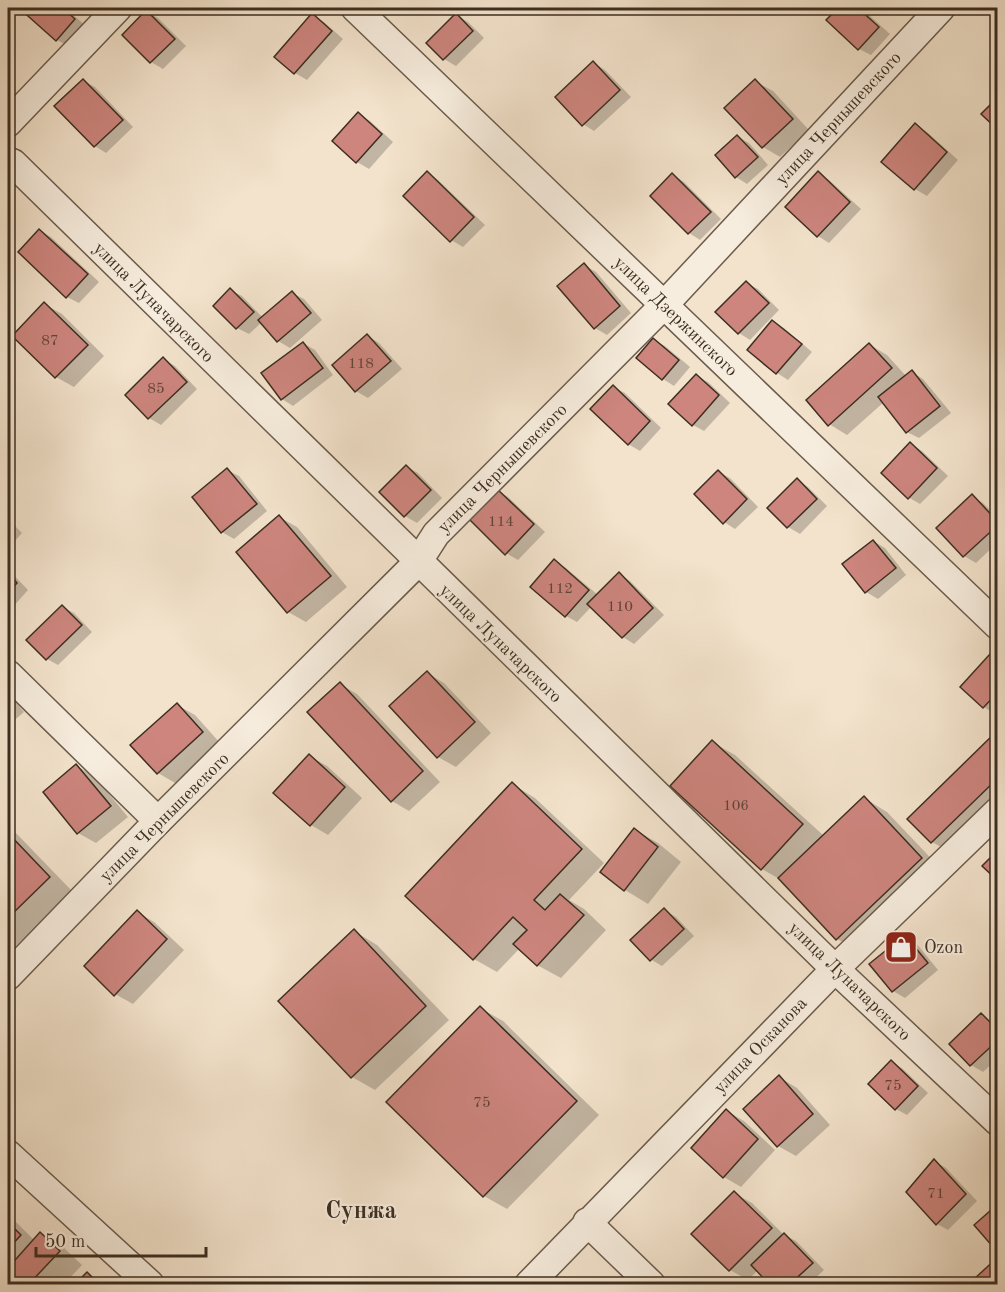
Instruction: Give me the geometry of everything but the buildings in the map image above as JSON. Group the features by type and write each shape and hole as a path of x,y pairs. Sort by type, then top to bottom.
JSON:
{"street":[{"path":"8,123 118,8"},
{"name":"улица Дзержинского","path":"355,8 998,626"},
{"name":"улица Чернышевского","path":"8,976 158,821 418,562 436,534 664,305 941,8"},
{"name":"улица Луначарского","path":"8,160 22,171 835,969 998,1122"},
{"path":"8,674 158,821"},
{"name":"улица Осканова","path":"529,1284 835,969 998,811"},
{"path":"8,1154 150,1284"},
{"path":"587,1222 651,1284"}],"place":[{"name":"Ozon","path":"901,947"}],"district":[{"name":"Сунжа","path":"361,1210"}]}
